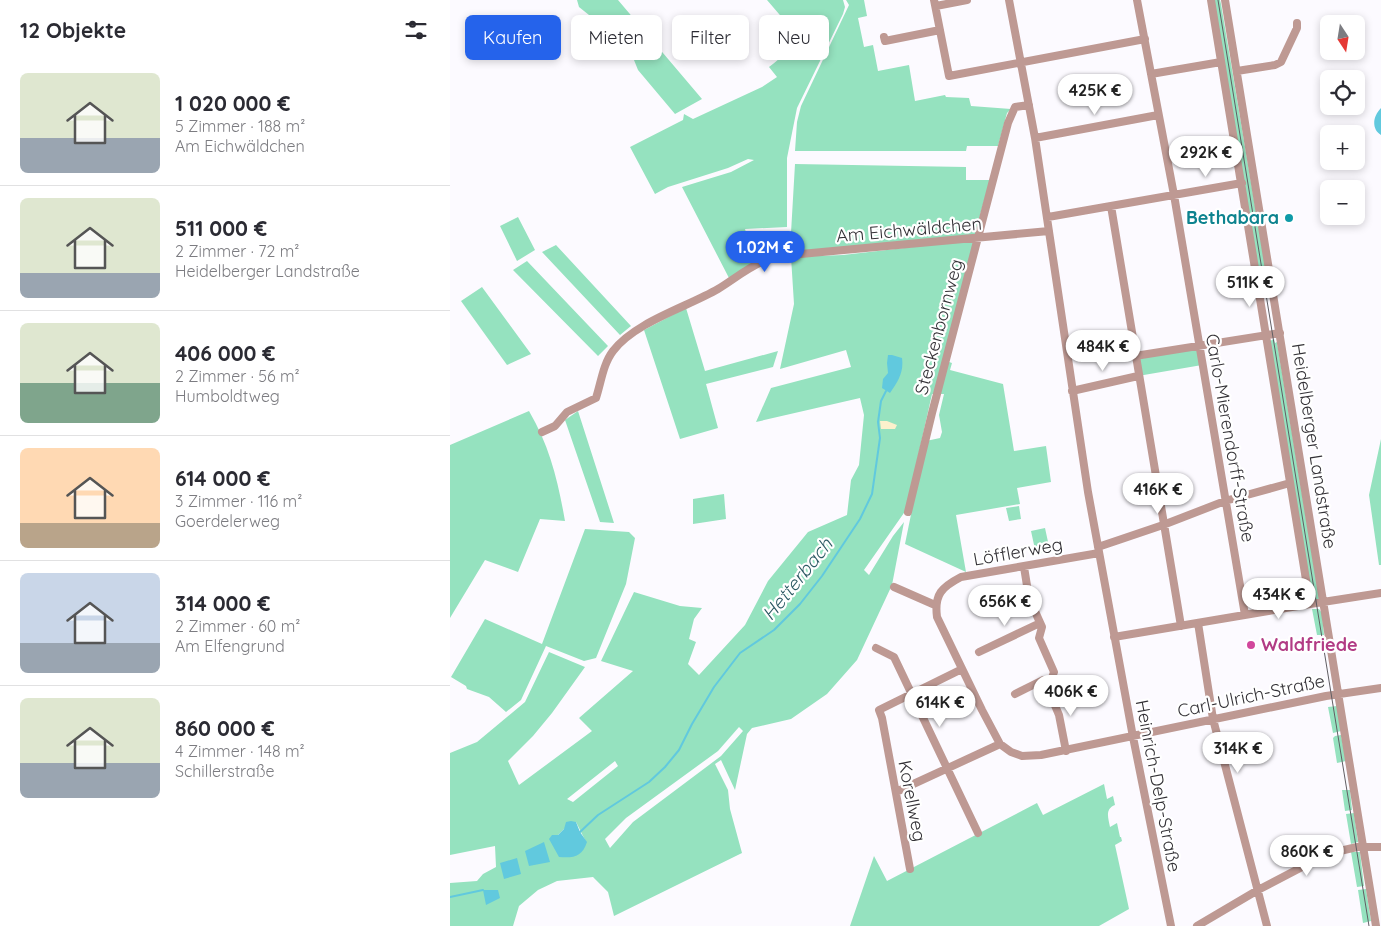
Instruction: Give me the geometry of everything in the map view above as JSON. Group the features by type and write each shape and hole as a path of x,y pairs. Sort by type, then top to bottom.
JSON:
{"street":[{"path":"967,0 935,3 949,76 1144,39"},
{"name":"Heinrich-Delp-Straße","path":"1009,0 1048,217 1072,391 1098,550 1133,737 1172,926"},
{"name":"Carlo-Mierendorff-Straße","path":"1137,0 1174,195 1245,615"},
{"name":"Heidelberger Landstraße","path":"1211,0 1310,604"},
{"name":"Heidelberger Landstraße","path":"1225,0 1376,926"},
{"path":"1237,71 1275,65 1281,62 1298,28 1297,23"},
{"path":"884,37 884,40 940,30"},
{"path":"1152,74 1221,62"},
{"name":"Steckenbornweg","path":"908,512 1008,123 1016,107 1029,105"},
{"path":"1035,138 1158,116"},
{"path":"1048,217 1242,183"},
{"path":"1111,206 1181,626"},
{"name":"Am Eichwäldchen","path":"542,432 555,426 567,412 596,398 606,363 613,351 626,339 655,321 717,289 752,266 766,260 790,255 1050,231"},
{"path":"1135,356 1280,333"},
{"path":"1072,391 1138,376"},
{"name":"Löfflerweg","path":"935,605 944,586 961,577 1024,567 1098,550 1225,501 1290,483"},
{"path":"1024,567 1029,598 1042,627 1039,638 1054,672 1048,689 1059,715 1066,750"},
{"path":"894,586 935,605 937,617 1000,744 896,792"},
{"path":"1114,638 1310,604 1381,594"},
{"path":"979,652 1040,623"},
{"path":"1198,623 1213,719 1266,926"},
{"path":"876,648 894,657 978,833"},
{"path":"912,694 962,670"},
{"path":"1015,694 1043,680 1050,683"},
{"name":"Carl-Ulrich-Straße","path":"1000,744 1011,752 1022,756 1041,755 1338,693 1381,688"},
{"name":"Korellweg","path":"910,869 879,710 912,694"},
{"path":"1197,926 1258,890 1327,854 1363,846 1381,848"}],"green space":[{"path":"577,0 618,0 631,15 589,15 579,7"},
{"path":"767,0 843,0 845,7 829,43 829,15 780,15"},
{"path":"846,0 864,0 867,16 858,18 864,47 873,45 878,71 909,65 915,101 945,95 946,97 969,98 971,106 1011,109 1007,113 998,146 967,146 966,151 795,151 797,122 801,106 823,60 829,60 829,47 849,5"},
{"path":"1212,0 1220,0 1221,4 1268,283 1266,284 1267,287 1260,289"},
{"path":"662,52 702,99 675,114 638,70 634,60 662,60"},
{"path":"778,60 820,60 797,108 787,158 787,227 745,229 755,262 729,278 682,187 731,172 754,160 748,159 728,168 668,187 655,194 630,147 683,120 684,114 693,119 762,87 777,77 769,67"},
{"path":"795,164 966,167 966,180 990,180 976,236 796,252 790,250"},
{"path":"518,217 535,250 517,261 500,226"},
{"path":"974,240 943,360 952,363 950,370 1003,384 1014,451 1046,446 1051,482 1017,488 1020,504 956,515 966,572 905,544 926,441 940,438 942,432 939,415 944,394 932,394 906,510 864,570 869,575 904,522 892,585 857,660 827,694 791,719 752,728 747,734 735,790 721,760 715,764 728,790 730,809 742,853 614,916 608,892 593,877 557,881 538,890 519,906 513,926 450,926 450,883 477,881 483,874 496,867 495,846 450,855 450,753 477,742 525,702 549,652 585,667 552,713 533,736 508,761 519,785 592,731 579,718 633,671 601,661 634,592 680,606 702,608 694,619 689,639 696,642 688,664 699,675 745,625 768,581 808,532 847,515 851,480 859,465 864,415 860,398 756,422 771,388 851,367 846,350 780,369 794,304 791,257 843,255","holes":["739,727 743,731 721,756 633,822 610,848 605,839 626,818 718,751","615,761 618,766 573,802 567,799","576,822 586,842 552,835 558,835"]},
{"path":"556,245 631,326 620,335 542,252"},
{"path":"527,261 608,346 598,356 513,270"},
{"path":"482,287 531,354 507,365 461,301"},
{"path":"686,308 705,371 778,351 773,367 706,384 718,428 680,439 644,330"},
{"path":"1274,339 1275,343 1277,342 1319,597 1319,599 1312,601 1270,341"},
{"path":"1199,346 1202,365 1138,376 1135,356"},
{"path":"529,411 548,451 565,521 540,519 518,572 485,560 450,618 450,445"},
{"path":"578,411 614,523 600,522 565,420"},
{"path":"1381,439 1381,565 1379,565 1369,495"},
{"path":"724,494 726,519 693,524 693,499"},
{"path":"1019,506 1021,519 1009,521 1006,508"},
{"path":"1045,528 1050,551 1036,554 1031,531"},
{"path":"585,529 629,532 635,538 626,584 596,658 584,661 546,646 521,700 506,712 489,697 467,689 466,686 451,677 485,619 542,644"},
{"path":"1312,609 1319,609 1322,613 1324,635 1317,635"},
{"path":"1337,706 1341,731 1333,733 1328,707"},
{"path":"1341,735 1346,761 1337,763 1333,738"},
{"path":"1104,784 1107,799 1113,796 1115,805 1108,811 1108,817 1110,827 1117,823 1122,841 1115,845 1129,909 1099,926 850,926 874,856 887,881 1037,803 1043,815"},
{"path":"1342,790 1350,790 1352,810 1345,811"},
{"path":"1354,813 1358,842 1351,844 1346,814"},
{"path":"1351,852 1360,852 1364,886 1357,887"},
{"path":"1366,889 1371,921 1363,923 1358,890"}],"sand":[{"path":"880,421 887,421 897,425 895,429 881,429"}],"water":[{"path":"1381,108 1381,135 1374,126 1374,122"},
{"path":"888,355 902,358 900,377 890,393 882,388 883,379 888,373"},
{"path":"566,822 576,822 587,842 583,851 577,856 559,857 549,839 552,835 558,835 564,829"},
{"path":"544,842 550,862 529,866 525,851"},
{"path":"517,858 521,874 504,879 500,863"},
{"path":"483,890 498,890 500,898 486,905"}],"waterway":[{"name":"Hetterbach","path":"580,832 598,815 649,782 665,767 679,750 714,687 740,653 774,630 800,604 822,576 860,519 872,494 880,438 878,422 881,401 886,391"},
{"name":"Hetterbach","path":"450,897 483,890"}],"tram line":[{"path":"1218,0 1369,926"}],"place":[{"name":"Bethabara","path":"1289,218"},
{"name":"Waldfriede","path":"1251,645"}]}
